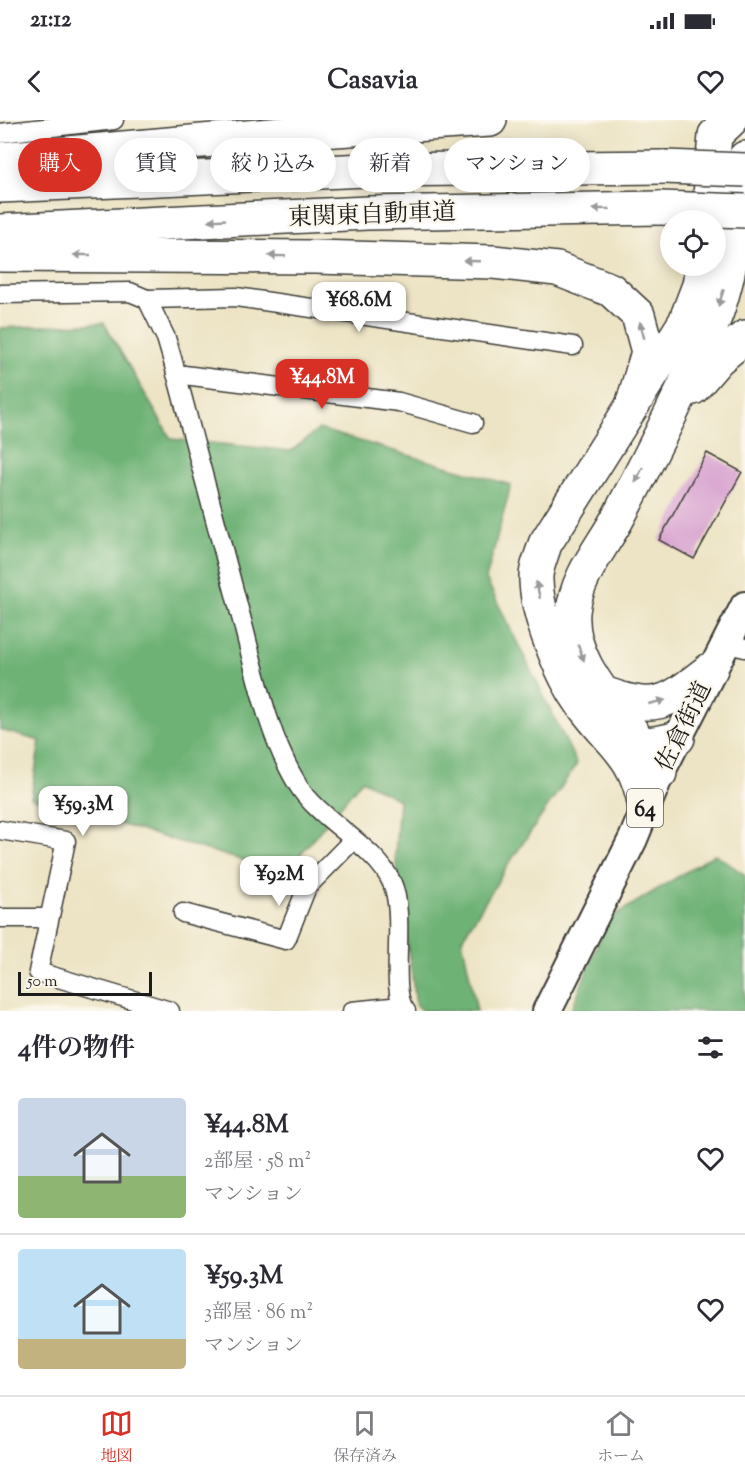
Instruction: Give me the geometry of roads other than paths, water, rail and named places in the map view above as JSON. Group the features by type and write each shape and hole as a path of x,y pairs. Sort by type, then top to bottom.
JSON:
{"highway":[{"path":"0,159 292,133 490,120"},
{"path":"709,210 715,135 733,120 745,130"},
{"path":"645,807 641,782 625,741 585,665 576,641 573,613 579,585 619,516 712,325 726,281 745,158"},
{"name":"東関東自動車道","path":"0,186 367,170 664,167 745,170"},
{"name":"東関東自動車道","path":"0,231 367,213 660,208 745,211"},
{"path":"0,255 315,257 493,262 557,269 611,290 638,315 648,352 632,406"},
{"path":"660,773 581,704 562,670 548,634 535,579 545,544 685,322 700,276"},
{"path":"668,416 718,359 745,337"},
{"path":"601,692 630,703 651,705 675,697 727,653"},
{"path":"625,741 678,738"}],"main road":[{"name":"佐倉街道","path":"547,1011 633,839 660,773 727,653 745,606"}],"street":[{"path":"0,133 114,120"},
{"path":"0,294 130,292 147,299 236,297 573,346"},
{"path":"147,299 166,338 245,633 278,741 298,786 391,880 399,900 398,990 404,1008 352,1011"},
{"path":"176,374 399,402 473,423"},
{"path":"0,830 66,842 38,972 170,1011"},
{"path":"183,913 286,940 307,887 353,840"},
{"path":"0,918 49,918"}]}
